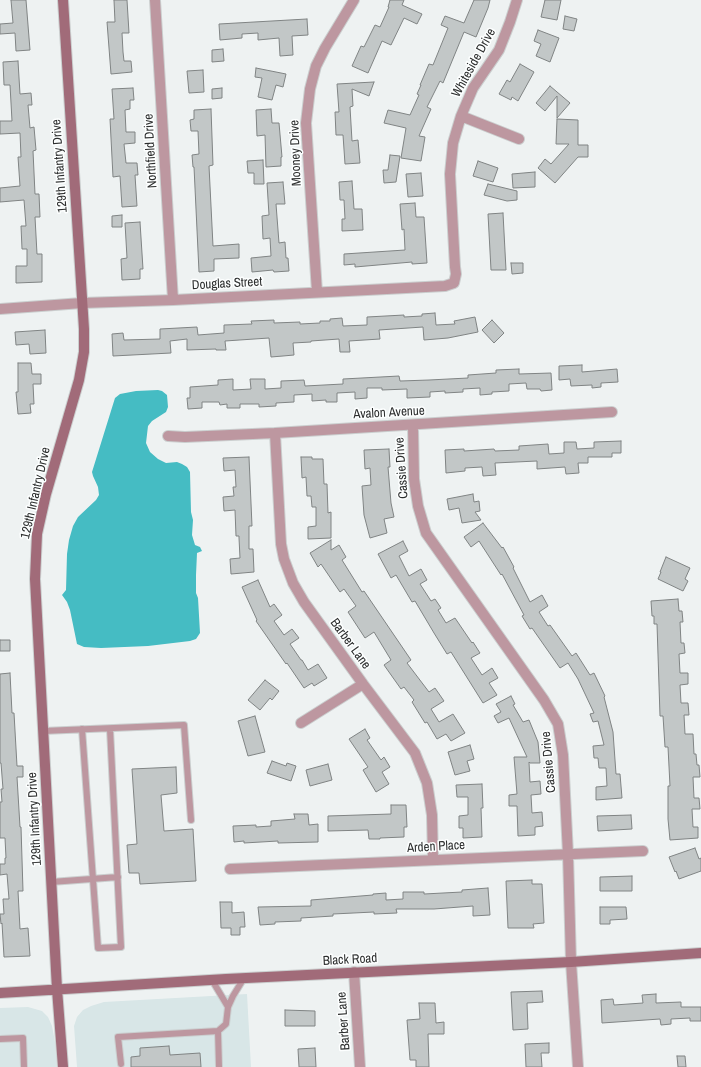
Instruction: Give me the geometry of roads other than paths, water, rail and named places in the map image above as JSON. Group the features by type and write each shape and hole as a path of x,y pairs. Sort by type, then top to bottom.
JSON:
{"street":[{"name":"129th Infantry Drive","path":"63,0 84,329 84,352 79,380 36,534 35,579 57,989 63,1067"},
{"name":"Northfield Drive","path":"155,0 173,300"},
{"name":"Mooney Drive","path":"317,292 306,123 308,102 316,66 354,0"},
{"name":"Whiteside Drive","path":"454,283 456,274 450,174 453,142 461,116 473,88 499,50 517,0"},
{"path":"461,116 519,139"},
{"name":"Douglas Street","path":"0,309 82,303 173,300 445,286 454,283"},
{"name":"Avalon Avenue","path":"168,436 185,437 275,433 612,412"},
{"name":"Cassie Drive","path":"412,424 414,479 418,506 426,533 544,700 558,724 563,755 571,962 578,1067"},
{"name":"Barber Lane","path":"275,433 281,544 292,583 363,684 415,753 427,783 432,815 433,860"},
{"path":"301,723 363,684"},
{"name":"Arden Place","path":"230,869 643,851"},
{"name":"Black Road","path":"0,993 354,972 571,962 701,953"},
{"name":"Barber Lane","path":"354,972 360,1067"}],"lane":[{"path":"43,731 184,725 191,820"},
{"path":"82,730 98,948 121,947 110,728"},
{"path":"51,882 118,877"},
{"path":"121,1064 118,1036 218,1031 226,1024 228,1007 244,978"},
{"path":"212,980 228,1007"},
{"path":"218,1031 219,1067"},
{"path":"0,1039 23,1038 24,1067"}],"water":[{"path":"158,390 167,395 168,407 166,412 152,421 148,426 146,443 150,452 158,459 166,463 177,462 182,464 187,467 190,472 191,512 193,520 192,535 195,545 200,547 202,551 197,553 196,575 196,593 198,598 200,633 196,639 190,641 148,646 101,648 84,647 77,644 70,610 62,595 66,590 67,554 73,526 78,517 96,500 99,495 98,487 92,472 115,398 120,394 136,391"}]}
